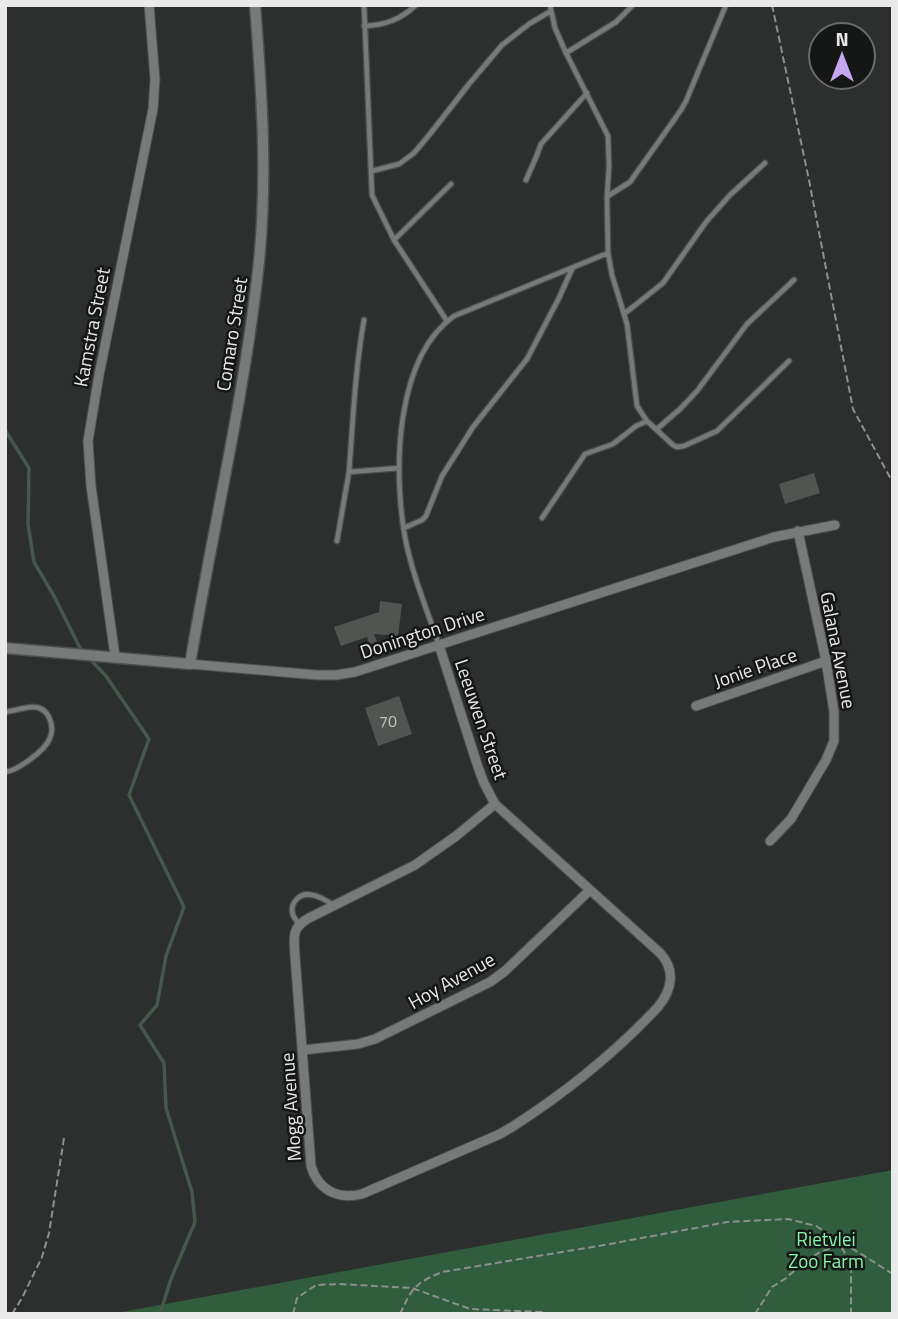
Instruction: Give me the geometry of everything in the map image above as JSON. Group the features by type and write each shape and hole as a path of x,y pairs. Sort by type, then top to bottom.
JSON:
{"street":[{"name":"Kamstra Street","path":"110,656 88,442 99,374 153,109 155,79 149,5"},
{"name":"Comaro Street","path":"190,664 248,348 258,269 263,198 263,140 255,5"},
{"name":"Donington Drive","path":"5,648 337,675 363,670 695,561 798,531 835,525"},
{"name":"Galana Avenue","path":"770,841 791,819 826,760 834,741 834,712 826,661 798,531"},
{"name":"Leeuwen Street","path":"439,645 484,783 495,804 660,953"},
{"name":"Jonie Place","path":"696,706 826,661"},
{"path":"299,924 415,865 495,804"},
{"name":"Hoy Avenue","path":"303,1050 375,1040 474,991 505,971 590,890"},
{"name":"Mogg Avenue","path":"299,924 294,938 308,1140 313,1173 321,1185 332,1193 346,1196 362,1194 500,1134 601,1062 642,1024 667,994 671,976 668,963 660,953"}],"lane":[{"path":"364,5 373,198 394,240 447,321"},
{"path":"364,26 391,22 416,5"},
{"path":"566,52 616,22 633,5"},
{"path":"607,197 630,182 681,110 726,5"},
{"path":"372,171 398,164 414,153 498,48 551,8 555,28 608,136 608,253 624,314 636,401 642,414 679,447 717,431 789,361"},
{"path":"526,180 541,144 587,93"},
{"path":"624,314 663,283 706,222 730,195 765,163"},
{"path":"394,240 451,184"},
{"name":"Leeuwen Street","path":"439,645 412,563 404,528 398,459 406,403 417,364 429,341 447,321 460,313 608,253"},
{"path":"404,528 426,516 442,476 472,427 527,359 572,268"},
{"path":"657,429 697,391 747,324 794,280"},
{"path":"337,541 349,472 352,406 364,320"},
{"path":"542,518 583,456 613,444 647,421"},
{"path":"349,472 399,468"},
{"path":"5,712 37,708 47,714 52,729 46,745 17,769 5,772"},
{"path":"299,924 293,915 292,906 297,898 311,894 334,905"}],"path":[{"path":"772,5 853,409 893,483"},
{"path":"12,1314 42,1257 49,1233 64,1138"},
{"path":"400,1314 412,1288 442,1272 727,1222 789,1219 816,1226 893,1274"},
{"path":"755,1314 772,1287 804,1262 839,1245 851,1263 851,1314"},
{"path":"292,1314 297,1298 316,1285 339,1284 412,1288 470,1309 543,1313"}],"green space":[{"name":"Rietvlei Zoo Farm","path":"893,1170 893,1314 111,1314"}],"building":[{"path":"814,473 820,493 785,504 779,484"},
{"path":"380,601 402,604 398,636 374,634 378,644 370,647 367,637 341,646 334,627 379,612"},
{"path":"399,696 412,734 378,746 365,708"}],"waterway":[{"path":"5,430 29,468 28,524 34,562 84,652"},
{"path":"89,658 106,676 149,739 129,795 184,907 166,956 157,1005 140,1025 164,1063 166,1108 192,1192 195,1222 171,1279 160,1314"}]}
